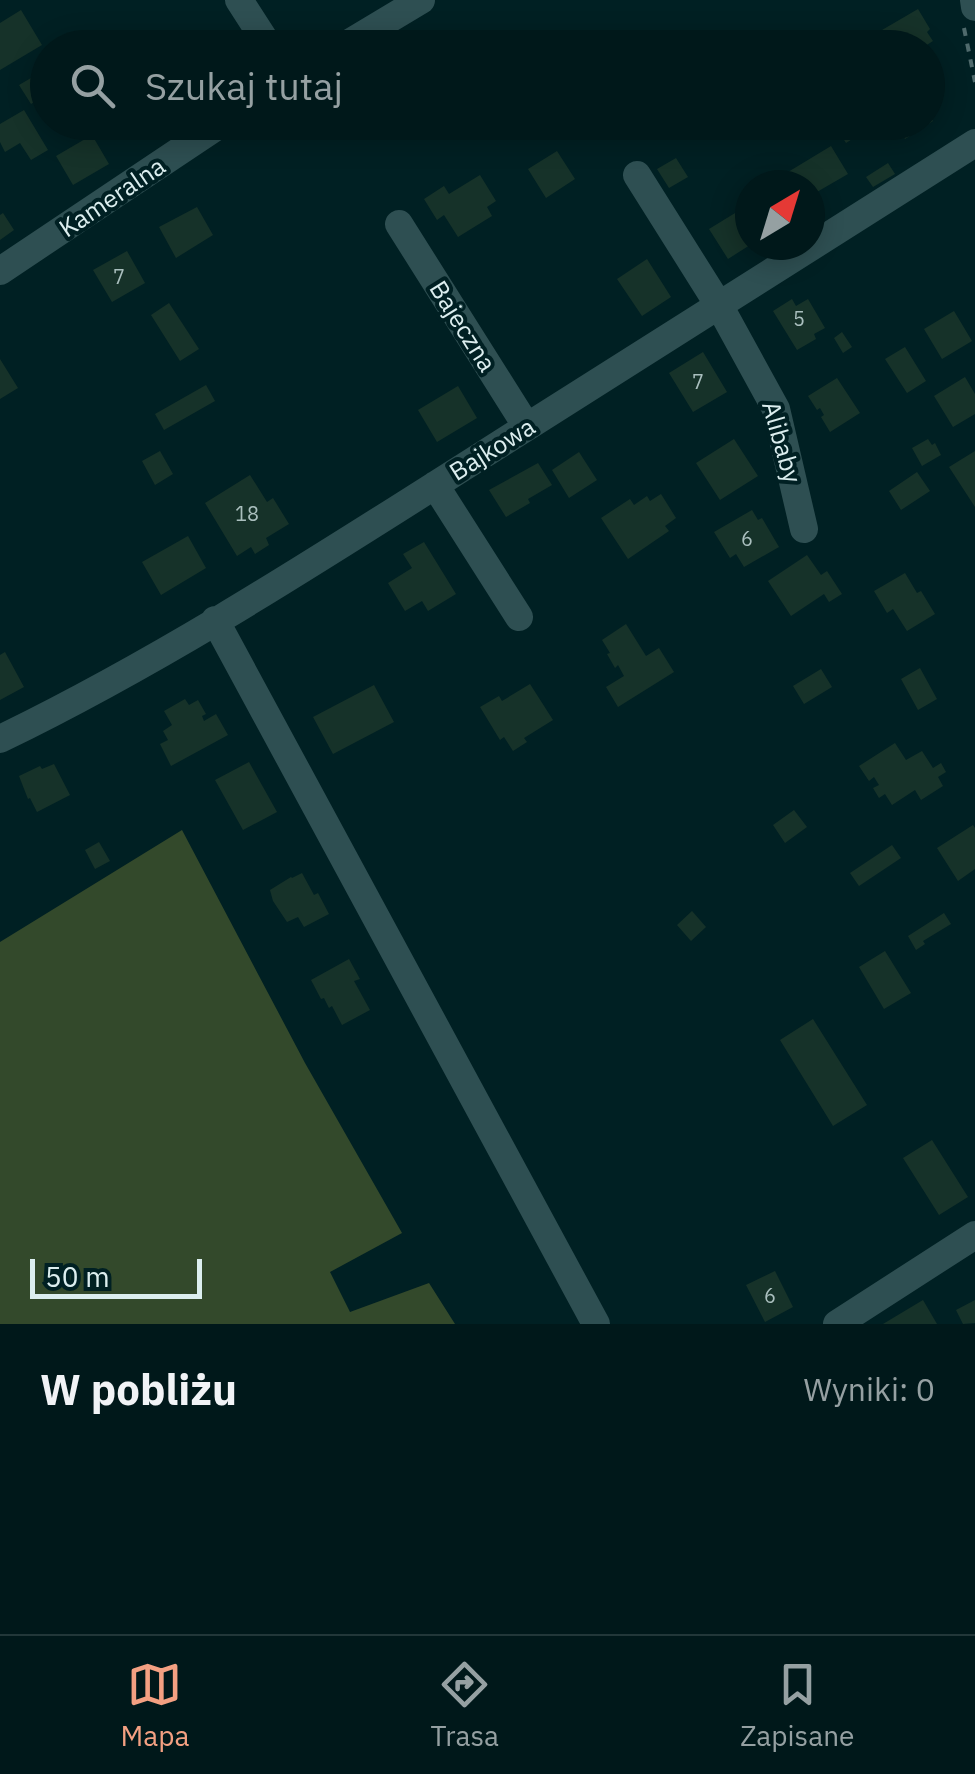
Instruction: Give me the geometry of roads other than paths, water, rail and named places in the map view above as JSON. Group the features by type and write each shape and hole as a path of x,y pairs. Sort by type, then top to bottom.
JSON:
{"street":[{"path":"239,0 258,30"},
{"path":"372,30 421,0"},
{"name":"Kameralna","path":"0,271 196,140"},
{"name":"Bajkowa","path":"0,740 70,706 305,567 975,142"},
{"name":"Alibaby","path":"637,175 720,306 776,409 804,529"},
{"name":"Bajeczna","path":"399,224 527,427"},
{"path":"435,485 519,617"},
{"path":"215,620 596,1324"},
{"path":"837,1324 975,1235"}]}
